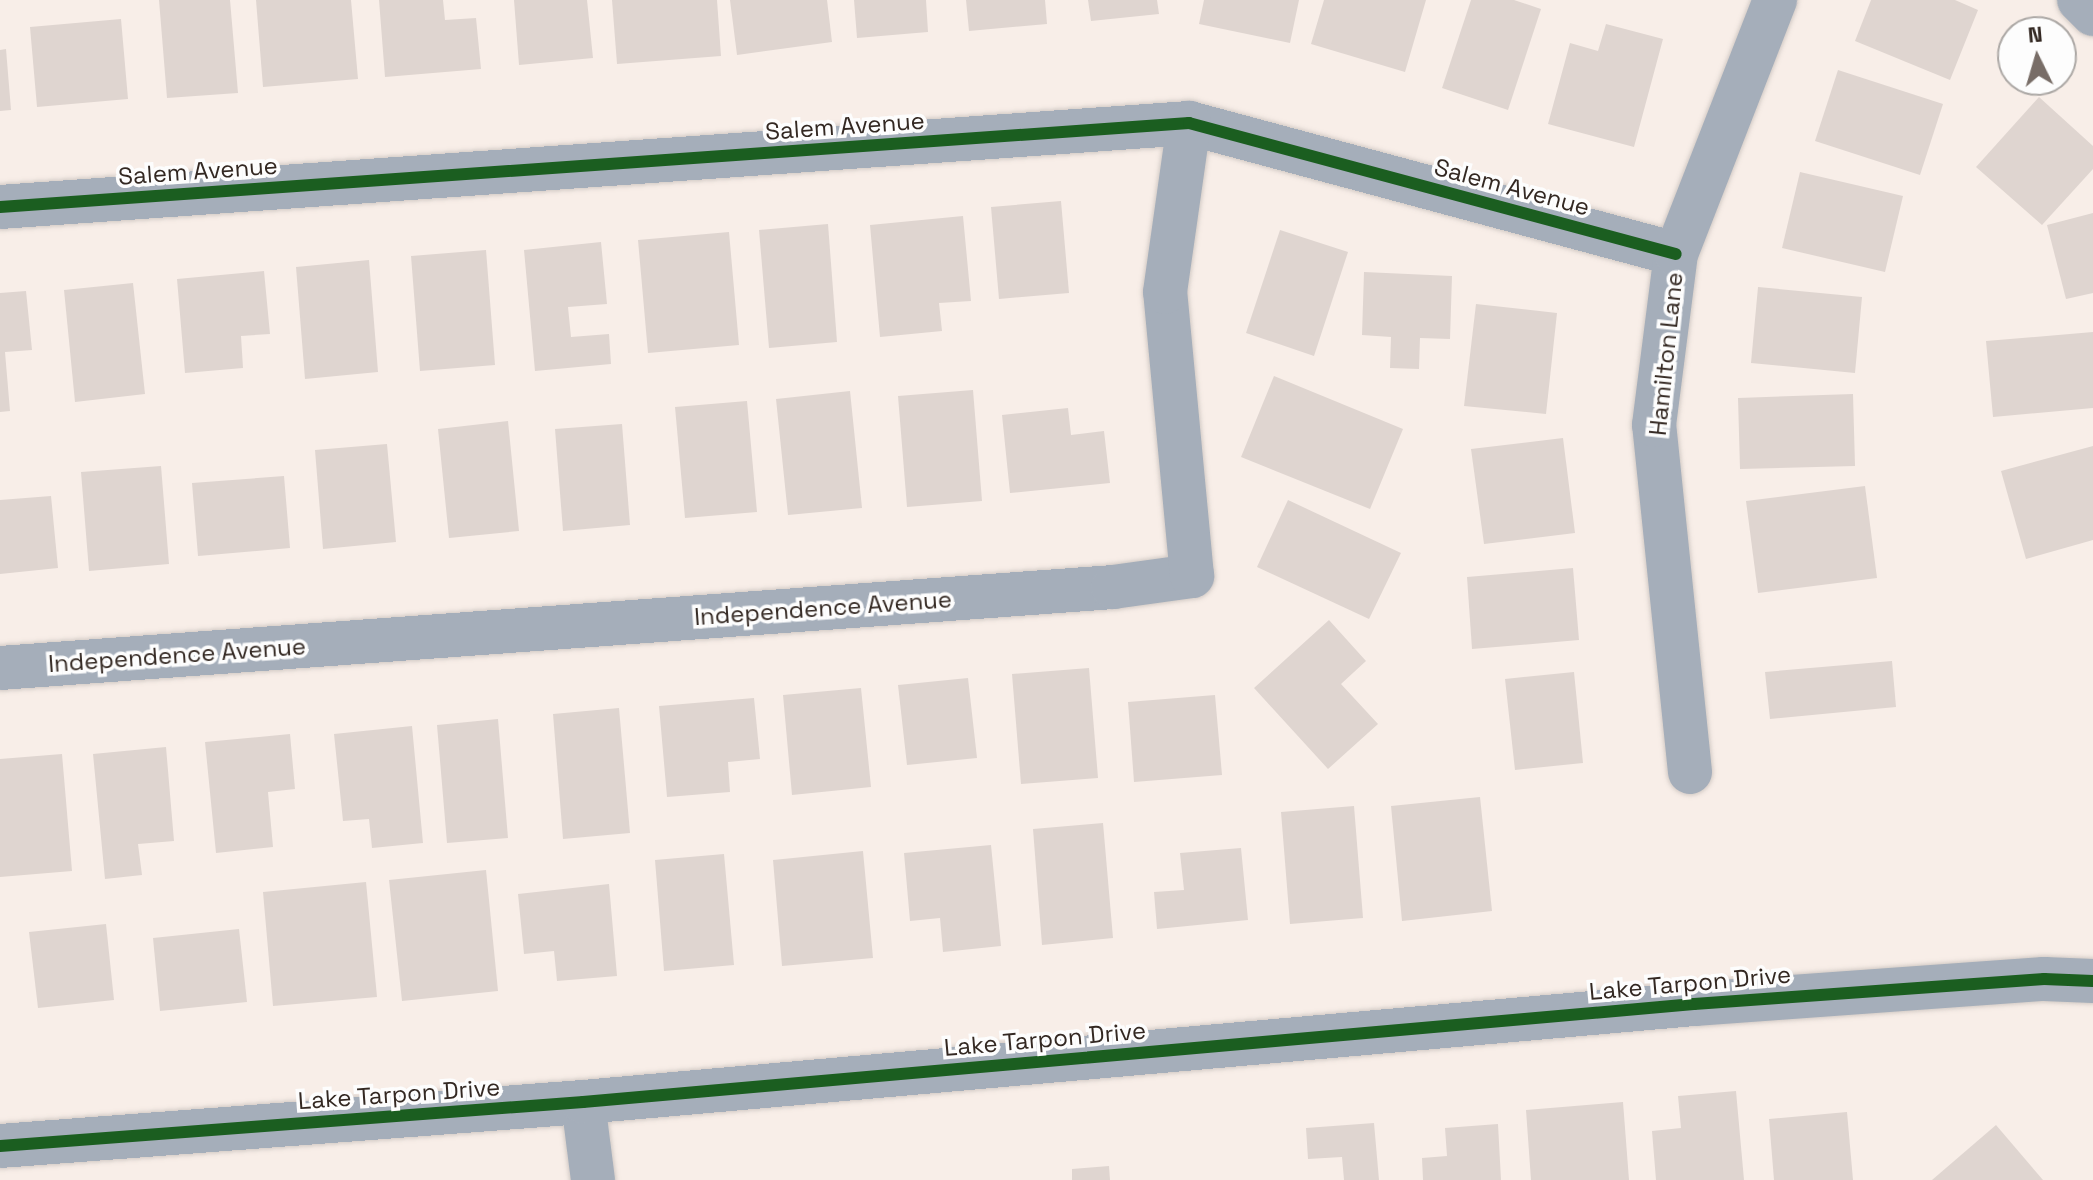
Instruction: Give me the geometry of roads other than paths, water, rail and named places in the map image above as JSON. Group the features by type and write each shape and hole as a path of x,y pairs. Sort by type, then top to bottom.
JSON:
{"street":[{"name":"Hamilton Lane","path":"1690,772 1654,425 1676,254 1775,0"},
{"path":"2079,0 2093,14"},
{"name":"Salem Avenue","path":"0,207 1189,123 1676,254"},
{"name":"Independence Avenue","path":"0,668 1113,587 1192,576 1165,292 1189,123"},
{"name":"Lake Tarpon Drive","path":"0,1146 583,1102 1694,1004 2044,979 2093,981"},
{"path":"583,1102 593,1180"}]}
